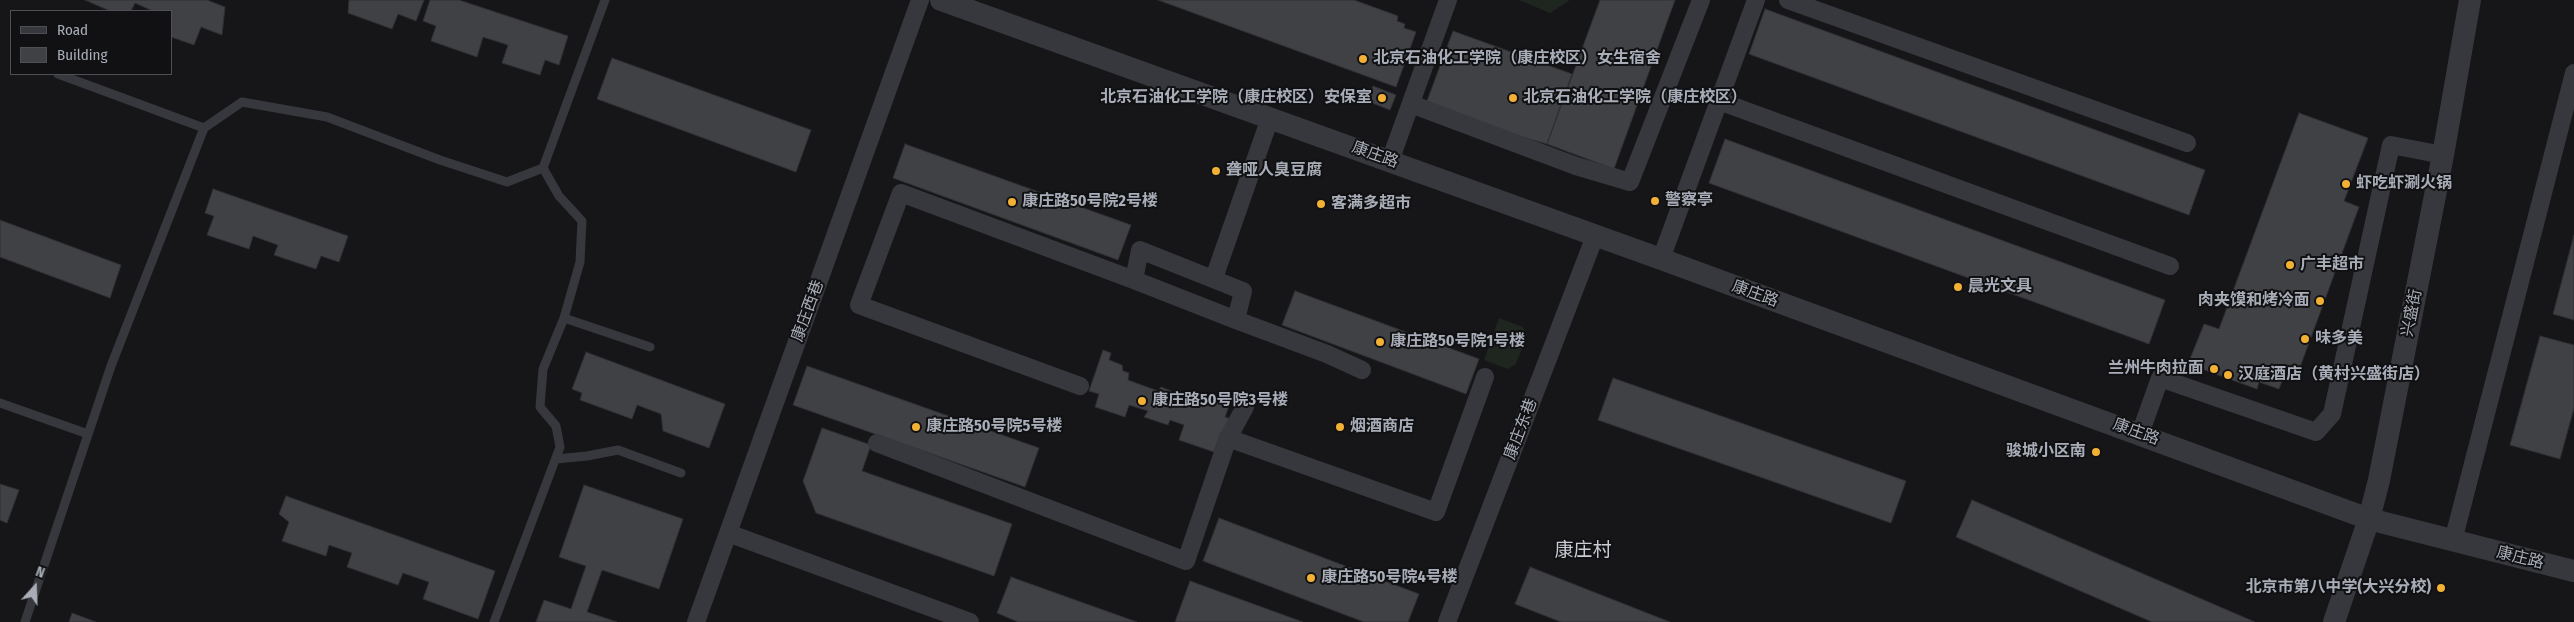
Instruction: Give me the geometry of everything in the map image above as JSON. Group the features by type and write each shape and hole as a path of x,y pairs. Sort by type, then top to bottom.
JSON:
{"street":[{"name":"康庄西巷","path":"696,622 920,0"},
{"name":"康庄路","path":"941,0 1661,259 2369,519 2574,571"},
{"path":"1390,161 1448,0"},
{"path":"1411,104 1576,166 1630,182 1701,0"},
{"path":"1661,259 1756,0"},
{"path":"1788,0 2186,143"},
{"name":"兴盛街","path":"2334,622 2369,519 2379,480 2443,155 2470,0"},
{"path":"2453,541 2574,73"},
{"path":"1719,101 2170,266"},
{"path":"1214,278 1270,118"},
{"path":"2140,434 2160,378 2316,432 2332,414 2391,145 2443,155"},
{"path":"1080,386 859,305 901,193 1327,354 1362,370"},
{"name":"康庄东巷","path":"1446,622 1595,236"},
{"path":"1134,280 1140,250 1214,278 1243,291 1236,320"},
{"path":"1228,438 1436,512 1485,377"},
{"path":"877,442 1186,561 1228,438 1245,407"},
{"path":"728,533 970,622"}],"lane":[{"path":"25,622 114,357 204,128 242,102 327,117 440,160 507,182 543,168 605,0"},
{"path":"61,75 204,128"},
{"path":"494,622 560,447 556,426 540,407 543,369 564,318 580,262 582,221 559,196 543,168"},
{"path":"564,318 650,347"},
{"path":"0,403 88,434"},
{"path":"556,458 588,456 618,450 681,473"}],"shaded area":[{"path":"1519,0 1570,0 1550,13"},
{"path":"1499,318 1523,327 1527,335 1516,364 1508,369 1484,360"}],"building":[{"path":"85,0 207,0 225,7 222,35 201,27 194,45 172,37 172,10 151,10 135,3 132,10 108,10"},
{"path":"349,0 424,0 416,21 398,14 392,29 348,13"},
{"path":"430,0 459,0 568,36 559,65 545,60 540,75 502,63 508,45 483,37 477,57 431,41 436,26 423,21"},
{"name":"北京石油化工学院（康庄校区）女生宿舍","path":"1158,0 1354,0 1398,16 1397,21 1405,24 1404,28 1416,32 1396,87"},
{"path":"1600,0 1675,0 1614,169 1547,144"},
{"path":"1765,9 2205,170 2189,215 1749,54"},
{"path":"1453,31 1572,74 1547,144 1424,109"},
{"path":"612,58 811,130 796,172 597,99"},
{"name":"北京石油化工学院（康庄校区）安保室","path":"1373,86 1396,95 1390,110 1367,101"},
{"name":"广丰超市","path":"2299,113 2368,138 2344,201 2359,207 2299,370 2288,365 2279,389 2259,382 2257,389 2188,364 2204,324 2219,329"},
{"path":"1725,139 2165,300 2149,344 1709,183"},
{"name":"康庄路50号院2号楼","path":"905,144 1131,225 1118,260 893,178"},
{"path":"213,189 348,236 339,262 321,256 316,269 274,255 278,245 253,236 249,249 207,235 214,216 205,213"},
{"path":"0,220 121,265 110,298 0,257"},
{"path":"2574,235 2574,320 2553,314"},
{"name":"康庄路50号院1号楼","path":"1295,291 1479,359 1466,394 1282,325"},
{"path":"2540,336 2574,345 2574,408 2560,459 2510,445"},
{"name":"康庄路50号院3号楼","path":"1103,350 1111,353 1109,360 1122,365 1123,371 1129,373 1128,380 1158,391 1161,387 1171,391 1171,395 1203,407 1206,404 1214,406 1217,399 1230,403 1225,417 1231,419 1226,434 1221,432 1214,452 1179,440 1184,425 1170,420 1168,425 1144,417 1148,411 1129,405 1125,417 1095,407 1099,394 1089,391"},
{"path":"586,352 725,404 709,448 663,431 661,414 637,405 632,419 580,400 582,393 572,389"},
{"name":"康庄路50号院5号楼","path":"807,366 1039,448 1025,487 793,405"},
{"path":"1613,378 1906,481 1891,523 1598,420"},
{"path":"822,428 871,445 862,471 1012,524 994,576 816,513 803,481"},
{"path":"0,484 19,490 7,523 0,520"},
{"path":"584,485 683,519 659,589 602,570 587,612 617,622 536,622 544,600 571,609 586,566 559,557"},
{"path":"286,496 495,571 478,619 423,599 429,582 403,573 398,585 347,567 352,553 329,545 326,556 282,541 289,522 279,514"},
{"path":"1972,500 2255,622 2152,622 1956,537"},
{"name":"康庄路50号院4号楼","path":"1219,518 1419,594 1408,622 1364,622 1203,561"},
{"path":"1530,567 1670,622 1561,622 1515,604"},
{"path":"1011,577 1137,622 1018,622 997,613"},
{"path":"1190,581 1303,622 1175,622"},
{"path":"72,613 96,622 69,622"}],"place":[{"name":"北京石油化工学院（康庄校区）女生宿舍","path":"1363,59"},
{"name":"北京石油化工学院（康庄校区）安保室","path":"1382,98"},
{"name":"北京石油化工学院（康庄校区）","path":"1513,98"},
{"name":"聋哑人臭豆腐","path":"1216,171"},
{"name":"虾吃虾涮火锅","path":"2346,184"},
{"name":"警察亭","path":"1655,201"},
{"name":"康庄路50号院2号楼","path":"1012,202"},
{"name":"客满多超市","path":"1321,204"},
{"name":"广丰超市","path":"2290,265"},
{"name":"晨光文具","path":"1958,287"},
{"name":"肉夹馍和烤冷面","path":"2320,301"},
{"name":"味多美","path":"2305,339"},
{"name":"康庄路50号院1号楼","path":"1380,342"},
{"name":"兰州牛肉拉面","path":"2214,369"},
{"name":"汉庭酒店（黄村兴盛街店）","path":"2228,375"},
{"name":"康庄路50号院3号楼","path":"1142,401"},
{"name":"康庄路50号院5号楼","path":"916,427"},
{"name":"烟酒商店","path":"1340,427"},
{"name":"骏城小区南","path":"2096,452"},
{"name":"康庄路50号院4号楼","path":"1311,578"},
{"name":"北京市第八中学(大兴分校)","path":"2441,588"}],"district":[{"name":"康庄村","path":"1583,551"}]}
